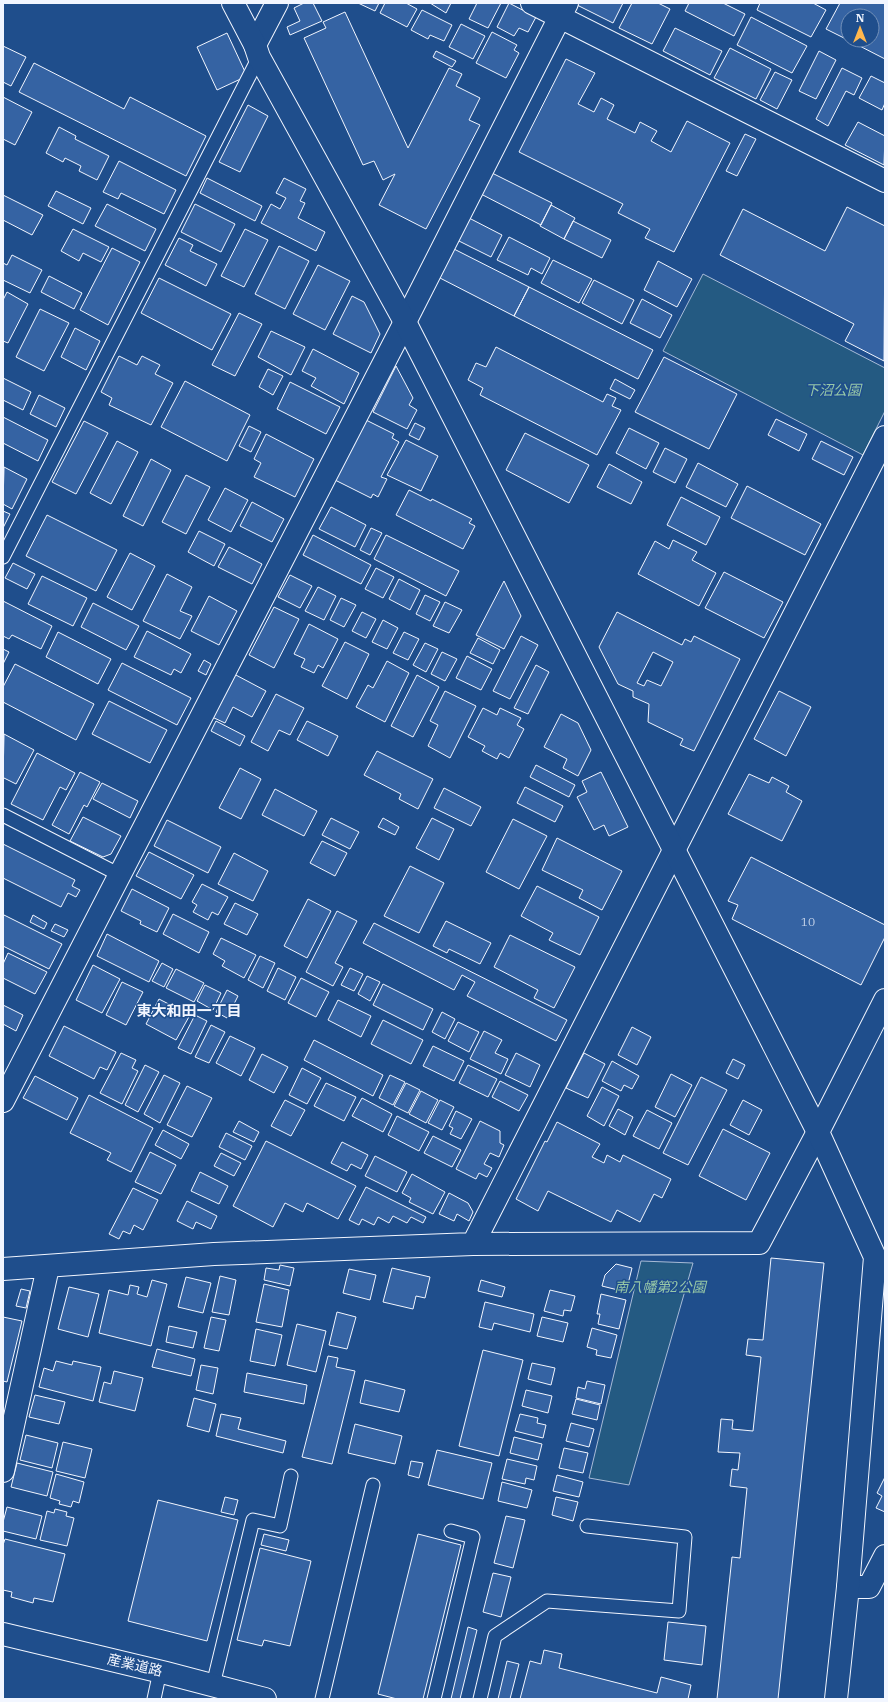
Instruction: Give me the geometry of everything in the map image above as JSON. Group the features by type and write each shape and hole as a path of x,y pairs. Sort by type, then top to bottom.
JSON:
{"street":[{"path":"233,3 257,51 405,322 818,1132 875,1257 848,1587 836,1699"},
{"path":"257,51 277,3"},
{"path":"532,3 563,10 885,181"},
{"path":"3,1101 405,322 563,10"},
{"path":"473,1244 885,437"},
{"path":"3,1269 214,1254 473,1244 759,1243 818,1132 885,1000"},
{"path":"3,1471 48,1267"},
{"path":"848,1587 869,1587 885,1556"},
{"name":"産業道路","path":"3,1634 160,1671 265,1699"}],"lane":[{"path":"3,557 257,51"},
{"path":"3,815 120,875"},
{"path":"213,1685 253,1520 280,1526 291,1476"},
{"path":"322,1699 373,1485"},
{"path":"480,1699 495,1636 547,1601 679,1611 685,1537 587,1526"},
{"path":"434,1699 473,1537 451,1531"},
{"path":"154,1699 160,1671"}],"green space":[{"name":"下沼公園","path":"703,274 885,368 885,411 863,455 663,351"},
{"name":"南八幡第2公園","path":"641,1261 693,1263 629,1485 589,1478"}],"building":[{"path":"304,3 313,3 322,21 290,35 287,27 300,21 294,8"},
{"path":"358,3 379,3 375,11"},
{"path":"385,3 406,3 417,9 407,27 380,13"},
{"path":"430,3 451,3 446,13"},
{"path":"477,3 501,3 488,28 469,19"},
{"path":"509,3 536,17 528,32 519,28 514,36 497,27"},
{"path":"578,3 623,3 613,23 577,5"},
{"path":"632,3 658,3 670,9 652,44 619,28"},
{"path":"689,3 723,3 745,14 734,36 685,11"},
{"path":"760,3 813,3 826,10 811,37 757,10"},
{"path":"840,3 885,3 885,59 863,48 880,48 880,8 840,8 840,36 826,29"},
{"path":"422,10 452,25 444,41 430,35 428,39 411,30"},
{"path":"345,12 408,148 449,68 462,74 456,86 480,98 469,120 480,125 426,229 379,205 395,174 383,180 374,161 363,165 304,38 326,28 323,22"},
{"path":"751,17 807,46 792,73 737,45"},
{"path":"461,24 485,36 473,59 449,47"},
{"path":"675,28 722,51 710,75 663,51"},
{"path":"492,32 517,45 514,50 519,53 506,78 476,63"},
{"path":"227,33 247,76 217,90 197,47"},
{"path":"3,46 26,57 11,86 3,82"},
{"path":"730,48 771,69 756,99 714,78"},
{"path":"436,51 456,61 452,67 433,57"},
{"path":"819,51 836,60 816,99 799,91"},
{"path":"566,59 595,73 578,104 594,112 601,98 614,105 607,119 635,133 640,122 657,131 651,141 671,152 687,121 730,143 674,252 645,238 650,229 618,213 623,204 519,152"},
{"path":"34,63 124,109 130,97 206,136 186,176 19,92"},
{"path":"842,68 862,78 854,95 846,91 828,126 816,119"},
{"path":"775,72 792,80 777,109 760,100"},
{"path":"871,76 885,83 885,103 882,110 859,98"},
{"path":"3,97 32,112 15,145 3,139"},
{"path":"248,105 268,116 240,172 219,162"},
{"path":"858,122 885,136 884,165 845,145"},
{"path":"59,127 76,136 75,139 109,156 97,180 79,171 81,166 65,158 63,162 46,153"},
{"path":"745,134 756,139 737,176 726,171"},
{"path":"119,161 176,190 164,214 121,193 118,199 103,192"},
{"path":"490,172 552,203 541,225 479,193"},
{"path":"207,178 262,206 255,221 200,193"},
{"path":"284,178 306,189 300,201 305,203 298,218 325,232 316,251 261,223 271,204 280,209 286,198 276,193"},
{"path":"56,191 91,208 83,224 48,206"},
{"path":"3,195 43,215 32,235 3,220"},
{"path":"107,204 156,229 145,251 95,226"},
{"path":"195,204 235,224 221,252 181,232"},
{"path":"551,205 575,218 564,239 540,226"},
{"path":"847,207 885,226 884,361 845,341 854,324 720,255 743,209 825,251"},
{"path":"469,218 502,235 491,257 457,240"},
{"path":"573,221 611,240 602,258 564,239"},
{"path":"73,229 109,247 101,262 83,253 79,261 61,251"},
{"path":"245,229 268,240 244,287 221,276"},
{"path":"509,237 550,258 542,274 531,268 528,275 497,260"},
{"path":"179,238 193,245 190,251 217,264 206,286 165,265"},
{"path":"279,246 309,261 285,309 255,294"},
{"path":"112,248 140,262 108,325 80,310"},
{"path":"452,248 529,287 514,316 438,277"},
{"path":"12,255 42,270 30,293 3,280 3,263 7,265"},
{"path":"553,260 592,279 579,303 541,283"},
{"path":"658,261 692,279 677,307 644,290"},
{"path":"318,265 350,281 325,330 293,314"},
{"path":"49,276 82,293 74,309 41,292"},
{"path":"159,278 231,314 212,350 141,313"},
{"path":"594,280 634,300 622,324 582,303"},
{"path":"529,287 653,350 638,379 514,316"},
{"path":"7,292 28,304 8,343 3,341 3,300"},
{"path":"352,296 364,302 380,334 371,353 333,334"},
{"path":"642,299 672,315 660,338 630,323"},
{"path":"40,309 69,323 44,371 16,357"},
{"path":"239,313 262,324 235,376 212,365"},
{"path":"75,328 100,341 86,370 61,357"},
{"path":"271,331 305,347 291,375 258,357"},
{"path":"496,347 603,402 607,394 616,398 612,406 621,410 597,455 480,395 483,388 468,380 476,363 486,367"},
{"path":"313,349 359,373 344,404 311,386 316,378 302,371"},
{"path":"119,356 137,365 142,356 160,365 155,374 173,383 151,425 109,405 112,398 101,392"},
{"path":"664,357 737,394 709,449 635,412"},
{"path":"396,366 413,398 409,405 417,410 407,429 373,412"},
{"path":"268,369 283,376 273,395 259,387"},
{"path":"3,378 31,392 23,410 3,400"},
{"path":"615,379 635,390 630,399 610,389"},
{"path":"185,381 250,415 227,461 161,427"},
{"path":"290,382 340,407 326,434 277,409"},
{"path":"39,395 65,408 56,427 30,414"},
{"path":"3,417 48,440 38,461 3,443"},
{"path":"364,419 394,434 392,438 399,442 381,477 387,479 378,497 373,494 371,498 333,479"},
{"path":"776,419 807,434 799,451 768,435"},
{"path":"84,421 108,433 76,494 52,482"},
{"path":"415,423 425,428 419,440 409,435"},
{"path":"249,426 261,432 251,452 239,446"},
{"path":"629,428 659,443 646,469 616,453"},
{"path":"525,433 589,465 569,503 506,470"},
{"path":"266,434 314,459 295,497 254,477 261,463 254,459"},
{"path":"406,440 438,456 421,491 387,475"},
{"path":"117,441 138,452 111,504 90,493"},
{"path":"821,441 853,457 844,475 812,459"},
{"path":"665,448 687,459 675,483 653,472"},
{"path":"151,459 171,470 143,526 123,516"},
{"path":"698,463 738,484 726,507 686,487"},
{"path":"609,464 642,482 631,504 597,487"},
{"path":"4,467 27,479 12,509 3,504"},
{"path":"186,475 210,487 186,534 162,522"},
{"path":"747,486 821,524 805,555 731,518"},
{"path":"225,488 248,500 231,532 208,520"},
{"path":"409,490 431,501 432,499 472,519 469,523 475,526 463,549 396,515"},
{"path":"681,497 720,517 706,545 667,525"},
{"path":"252,502 284,519 272,542 240,526"},
{"path":"331,507 366,525 355,547 319,529"},
{"path":"3,511 10,514 3,528"},
{"path":"47,515 117,550 96,591 26,556"},
{"path":"371,528 382,533 370,555 360,550"},
{"path":"199,531 225,544 214,566 188,552"},
{"path":"313,535 371,565 361,584 303,555"},
{"path":"386,535 459,571 446,596 374,559"},
{"path":"673,540 697,552 692,560 716,573 699,606 638,574 655,541 669,549"},
{"path":"229,547 262,564 252,584 218,567"},
{"path":"130,553 155,566 132,610 107,597"},
{"path":"13,563 35,574 27,589 5,578"},
{"path":"376,568 394,577 383,598 365,589"},
{"path":"724,572 783,602 764,638 705,608"},
{"path":"167,574 192,587 180,611 192,616 180,639 143,621"},
{"path":"290,575 312,586 300,608 278,597"},
{"path":"42,576 87,598 73,626 28,604"},
{"path":"399,579 420,590 410,610 389,599"},
{"path":"504,581 521,616 504,649 476,635"},
{"path":"318,587 336,596 324,620 305,611"},
{"path":"425,595 440,602 430,621 416,614"},
{"path":"209,596 237,611 219,645 191,631"},
{"path":"341,598 356,605 344,627 330,620"},
{"path":"3,601 52,626 41,649 12,635 9,639 3,636"},
{"path":"445,602 462,610 449,633 433,626"},
{"path":"93,603 139,626 126,650 81,627"},
{"path":"274,607 299,619 274,668 249,655"},
{"path":"362,612 376,619 366,638 352,631"},
{"path":"617,612 682,645 685,639 691,642 694,636 740,659 694,751 680,745 683,739 648,722 649,704 633,697 633,691 618,684 599,647","holes":["653,652 673,662 661,686 647,680 644,686 637,683"]},
{"path":"383,620 398,628 387,649 372,642"},
{"path":"309,624 338,639 323,668 318,665 314,673 301,667 305,659 294,654"},
{"path":"147,631 191,654 181,673 174,669 171,675 134,657"},
{"path":"58,632 111,659 98,684 46,657"},
{"path":"404,632 419,639 408,660 393,653"},
{"path":"521,636 538,645 510,699 493,691"},
{"path":"478,638 500,650 493,664 470,653"},
{"path":"345,642 369,654 347,699 322,686"},
{"path":"425,643 438,649 426,672 413,665"},
{"path":"3,649 9,652 3,664"},
{"path":"442,652 457,659 445,681 431,674"},
{"path":"467,656 492,669 481,690 456,678"},
{"path":"204,660 211,664 206,675 198,671"},
{"path":"387,661 409,673 385,722 356,707 368,685 373,688"},
{"path":"122,663 191,698 177,725 108,690"},
{"path":"15,664 94,704 76,740 3,702 3,687"},
{"path":"536,665 549,672 528,714 514,708"},
{"path":"234,674 266,691 252,717 233,707 225,723 212,717"},
{"path":"417,675 439,687 413,737 391,726"},
{"path":"445,691 476,706 450,758 428,746 438,725 430,721"},
{"path":"779,691 811,707 786,756 754,739"},
{"path":"276,694 304,708 290,735 279,730 268,751 251,742"},
{"path":"109,701 167,730 150,763 92,734"},
{"path":"483,708 497,715 500,708 521,718 517,725 524,729 509,758 500,753 497,759 482,751 485,746 468,737"},
{"path":"561,714 578,723 591,750 578,776 563,768 567,759 544,747"},
{"path":"216,721 245,736 240,746 211,731"},
{"path":"307,721 338,736 328,756 297,740"},
{"path":"4,734 34,750 16,784 4,778 3,780"},
{"path":"377,751 433,779 418,809 399,799 401,794 364,775"},
{"path":"37,753 75,773 66,790 60,787 43,820 11,804"},
{"path":"536,765 575,785 569,797 530,777"},
{"path":"240,768 261,779 241,819 219,808"},
{"path":"80,772 100,782 87,807 84,805 69,834 52,825"},
{"path":"601,772 628,827 609,836 604,825 594,830 577,797 587,792 582,781"},
{"path":"749,774 769,783 772,777 789,786 786,792 802,801 782,841 728,814"},
{"path":"102,783 138,801 130,818 93,799"},
{"path":"525,787 563,806 555,822 517,803"},
{"path":"444,788 481,807 471,826 434,808"},
{"path":"275,789 317,811 304,836 262,815"},
{"path":"83,817 121,836 111,854 103,857 70,841"},
{"path":"331,818 359,832 350,849 322,835"},
{"path":"383,818 399,827 395,835 378,827"},
{"path":"432,818 454,829 439,860 416,848"},
{"path":"513,819 547,836 519,889 486,872"},
{"path":"167,820 221,847 208,873 154,846"},
{"path":"557,838 622,871 602,910 579,898 583,890 542,870"},
{"path":"322,841 347,853 335,876 310,863"},
{"path":"3,844 75,880 72,886 80,890 76,897 68,893 61,907 3,878"},
{"path":"149,852 194,875 181,899 136,876"},
{"path":"234,853 268,871 253,901 218,884"},
{"path":"751,857 885,925 885,937 861,985 732,919 738,905 728,901"},
{"path":"410,866 444,883 419,933 384,916"},
{"path":"202,884 228,897 218,915 212,912 208,920 193,912 197,905 192,902"},
{"path":"537,886 599,917 580,955 549,940 553,933 521,916"},
{"path":"132,889 169,908 157,932 140,924 141,921 121,911"},
{"path":"308,899 331,911 307,958 284,946"},
{"path":"235,903 258,914 247,935 224,924"},
{"path":"337,911 357,921 335,963 343,967 333,986 306,972"},
{"path":"173,914 209,932 199,953 163,934"},
{"path":"4,915 62,944 49,969 3,946"},
{"path":"33,915 47,923 44,929 30,922"},
{"path":"446,921 491,943 480,964 449,949 447,953 433,946"},
{"path":"374,923 567,1020 556,1041 467,996 475,982 462,975 454,990 363,943"},
{"path":"55,924 68,930 64,937 51,931"},
{"path":"107,934 159,961 149,982 97,956"},
{"path":"510,935 575,967 554,1008 534,998 538,990 494,967"},
{"path":"221,938 256,955 244,978 222,966 225,961 213,954"},
{"path":"8,953 47,972 35,994 3,978 3,964"},
{"path":"260,956 275,963 263,988 248,980"},
{"path":"162,963 173,969 164,987 152,981"},
{"path":"93,965 120,979 102,1013 76,1000"},
{"path":"278,968 296,977 285,1000 267,991"},
{"path":"350,968 363,974 354,991 341,985"},
{"path":"176,969 204,983 194,1002 166,988"},
{"path":"367,976 380,982 370,1001 358,994"},
{"path":"301,978 329,992 316,1017 288,1003"},
{"path":"122,982 143,992 126,1025 106,1015"},
{"path":"383,984 433,1009 423,1030 373,1005"},
{"path":"205,985 221,993 213,1010 197,1001"},
{"path":"227,990 238,996 227,1018 216,1012"},
{"path":"159,999 190,1015 176,1040 146,1024"},
{"path":"338,1000 371,1016 361,1037 328,1020"},
{"path":"3,1005 23,1015 16,1031 3,1024"},
{"path":"442,1012 455,1019 445,1039 432,1032"},
{"path":"195,1015 207,1021 191,1054 178,1048"},
{"path":"383,1020 423,1040 411,1064 371,1044"},
{"path":"458,1022 479,1032 469,1052 448,1041"},
{"path":"211,1025 225,1032 209,1063 195,1057"},
{"path":"64,1026 116,1052 107,1070 100,1067 94,1079 49,1056"},
{"path":"632,1027 651,1037 637,1065 618,1055"},
{"path":"484,1031 502,1040 495,1053 508,1059 501,1074 470,1059"},
{"path":"230,1036 255,1048 241,1076 216,1063"},
{"path":"314,1040 383,1075 373,1096 304,1060"},
{"path":"433,1046 464,1061 454,1081 423,1066"},
{"path":"121,1053 136,1060 132,1068 138,1071 122,1104 100,1093"},
{"path":"516,1053 540,1065 530,1087 505,1075"},
{"path":"584,1053 605,1064 588,1098 566,1088"},
{"path":"262,1054 288,1067 274,1093 249,1080"},
{"path":"733,1059 745,1065 738,1079 726,1073"},
{"path":"612,1061 639,1076 632,1089 624,1085 621,1091 602,1081"},
{"path":"145,1065 159,1072 138,1112 125,1105"},
{"path":"468,1065 497,1079 488,1097 459,1083"},
{"path":"302,1068 321,1078 307,1104 289,1095"},
{"path":"671,1074 692,1085 675,1117 655,1107"},
{"path":"164,1075 180,1083 160,1123 144,1114"},
{"path":"390,1075 405,1082 393,1105 379,1098"},
{"path":"35,1076 78,1098 67,1120 23,1098"},
{"path":"701,1077 727,1090 688,1165 663,1153"},
{"path":"500,1081 528,1095 519,1111 492,1097"},
{"path":"326,1083 356,1097 344,1121 314,1106"},
{"path":"406,1083 420,1090 408,1113 394,1106"},
{"path":"187,1086 212,1098 192,1137 167,1125"},
{"path":"602,1087 619,1096 604,1126 587,1116"},
{"path":"421,1091 438,1100 426,1123 409,1114"},
{"path":"89,1095 153,1128 131,1172 107,1160 111,1153 70,1133"},
{"path":"362,1098 392,1114 383,1132 352,1116"},
{"path":"285,1100 305,1110 291,1136 271,1126"},
{"path":"440,1100 454,1107 442,1130 428,1123"},
{"path":"743,1100 762,1110 749,1135 730,1125"},
{"path":"618,1109 633,1117 625,1135 609,1126"},
{"path":"647,1110 672,1123 659,1149 633,1136"},
{"path":"456,1111 472,1119 461,1139 450,1134 453,1128 449,1126"},
{"path":"397,1116 429,1132 419,1151 388,1135"},
{"path":"239,1121 259,1132 254,1142 233,1132"},
{"path":"480,1121 500,1131 500,1143 504,1145 499,1157 490,1153 484,1164 492,1168 487,1177 479,1173 476,1179 456,1169"},
{"path":"557,1122 600,1144 592,1157 604,1163 607,1155 620,1162 623,1155 671,1179 662,1198 654,1194 640,1222 617,1210 611,1222 548,1191 538,1211 516,1199 545,1141 547,1142"},
{"path":"723,1129 770,1153 746,1200 699,1176"},
{"path":"163,1130 189,1144 181,1159 155,1145"},
{"path":"226,1133 252,1146 245,1160 219,1147"},
{"path":"433,1136 461,1150 452,1167 424,1153"},
{"path":"266,1141 356,1186 338,1219 307,1203 303,1212 285,1203 273,1227 233,1206"},
{"path":"342,1142 368,1155 361,1169 351,1164 347,1171 331,1163"},
{"path":"150,1152 176,1165 161,1194 135,1182"},
{"path":"221,1153 241,1163 234,1176 214,1166"},
{"path":"375,1156 407,1172 397,1192 365,1176"},
{"path":"200,1172 228,1186 219,1204 191,1191"},
{"path":"412,1174 445,1192 433,1214 409,1202 411,1198 402,1193"},
{"path":"366,1187 426,1217 423,1223 411,1217 407,1223 393,1216 389,1223 378,1217 374,1225 362,1219 359,1225 349,1220"},
{"path":"133,1188 158,1200 143,1230 134,1225 130,1234 123,1231 119,1239 109,1234"},
{"path":"449,1193 468,1203 473,1212 469,1221 457,1214 454,1221 439,1214"},
{"path":"187,1201 217,1216 211,1229 196,1222 193,1229 177,1221"},
{"path":"771,1258 824,1263 778,1699 717,1699 732,1557 740,1558 747,1488 730,1486 732,1469 738,1470 740,1453 718,1452 721,1419 733,1420 732,1429 753,1431 761,1357 746,1355 748,1339 763,1340"},
{"path":"616,1264 632,1268 626,1292 602,1286 605,1275"},
{"path":"280,1265 294,1268 290,1286 264,1280 266,1268 279,1270"},
{"path":"392,1268 430,1277 425,1298 416,1296 413,1309 383,1302"},
{"path":"349,1269 376,1275 370,1300 343,1293"},
{"path":"220,1276 236,1280 229,1315 212,1312"},
{"path":"186,1277 211,1283 203,1313 178,1307"},
{"path":"152,1280 167,1284 151,1346 99,1333 109,1290 128,1295 130,1285 139,1287 137,1294 147,1297"},
{"path":"481,1280 505,1287 502,1297 478,1291"},
{"path":"264,1284 289,1290 282,1327 256,1322"},
{"path":"69,1287 99,1294 88,1337 58,1329"},
{"path":"21,1289 30,1291 26,1308 16,1306"},
{"path":"550,1290 575,1296 571,1311 564,1310 563,1316 544,1311"},
{"path":"601,1294 626,1300 619,1329 598,1324 600,1314 597,1314"},
{"path":"485,1302 534,1314 530,1332 494,1323 492,1330 479,1327"},
{"path":"337,1312 356,1317 347,1349 329,1345"},
{"path":"3,1317 22,1321 7,1382 3,1381"},
{"path":"211,1317 226,1320 219,1351 204,1348"},
{"path":"542,1317 568,1323 563,1342 537,1336"},
{"path":"297,1324 326,1331 316,1372 287,1365"},
{"path":"169,1326 197,1332 193,1348 166,1342"},
{"path":"592,1328 617,1335 611,1358 596,1355 597,1350 587,1347"},
{"path":"256,1329 282,1335 275,1366 250,1361"},
{"path":"157,1349 195,1359 191,1376 152,1367"},
{"path":"483,1350 523,1360 499,1456 459,1446"},
{"path":"328,1356 338,1358 336,1367 355,1371 332,1464 302,1457"},
{"path":"56,1361 72,1365 73,1361 101,1367 93,1401 39,1387 44,1368 53,1371"},
{"path":"532,1363 555,1368 551,1385 528,1379"},
{"path":"201,1365 218,1368 213,1394 196,1390"},
{"path":"114,1371 143,1378 135,1411 99,1402 104,1382 111,1384"},
{"path":"247,1373 307,1385 304,1404 244,1392"},
{"path":"365,1380 405,1390 399,1412 360,1403"},
{"path":"587,1381 605,1385 601,1404 576,1398 578,1387 585,1389"},
{"path":"526,1390 552,1396 548,1413 522,1406"},
{"path":"35,1395 65,1402 59,1424 29,1417"},
{"path":"194,1398 216,1404 209,1432 187,1426"},
{"path":"576,1399 600,1405 597,1420 572,1414"},
{"path":"221,1414 241,1418 238,1429 286,1441 283,1453 216,1436"},
{"path":"520,1414 538,1418 537,1423 546,1425 543,1438 515,1431"},
{"path":"571,1423 594,1429 589,1447 566,1441"},
{"path":"355,1424 402,1436 395,1464 348,1453"},
{"path":"26,1435 58,1443 52,1468 20,1460"},
{"path":"514,1437 542,1444 538,1460 510,1453"},
{"path":"63,1442 92,1449 85,1478 56,1471"},
{"path":"564,1448 588,1453 583,1473 559,1468"},
{"path":"437,1450 492,1463 483,1499 428,1485"},
{"path":"507,1459 537,1466 534,1480 526,1478 525,1484 502,1479"},
{"path":"411,1461 423,1463 419,1478 408,1475"},
{"path":"17,1463 53,1472 47,1496 11,1487"},
{"path":"56,1474 84,1482 79,1503 73,1501 71,1507 59,1504 60,1501 50,1498"},
{"path":"557,1475 583,1482 579,1497 553,1491"},
{"path":"885,1477 885,1512 876,1508 882,1496 877,1493"},
{"path":"502,1482 532,1490 527,1508 498,1501"},
{"path":"225,1497 238,1500 234,1515 221,1512"},
{"path":"556,1497 578,1502 573,1521 552,1515"},
{"path":"158,1500 238,1520 207,1641 128,1621"},
{"path":"7,1507 42,1516 36,1539 3,1531 3,1522"},
{"path":"55,1509 67,1512 66,1516 74,1518 67,1546 40,1540 47,1511 54,1513"},
{"path":"506,1516 525,1520 513,1568 494,1563"},
{"path":"264,1534 289,1540 286,1551 261,1545"},
{"path":"418,1534 461,1545 423,1699 397,1699 378,1694"},
{"path":"5,1539 65,1554 53,1602 34,1598 33,1603 11,1597 12,1592 3,1590 3,1545"},
{"path":"260,1548 311,1561 290,1646 264,1640 262,1646 237,1640"},
{"path":"493,1573 511,1577 501,1617 483,1612"},
{"path":"668,1622 706,1626 702,1665 664,1660"},
{"path":"468,1627 477,1630 460,1699 451,1699"},
{"path":"544,1650 562,1654 559,1668 657,1693 661,1677 691,1685 688,1699 520,1699 530,1661 541,1664"},
{"path":"507,1661 519,1664 510,1699 498,1699"}],"district":[{"name":"東大和田一丁目","path":"189,1011"}]}
